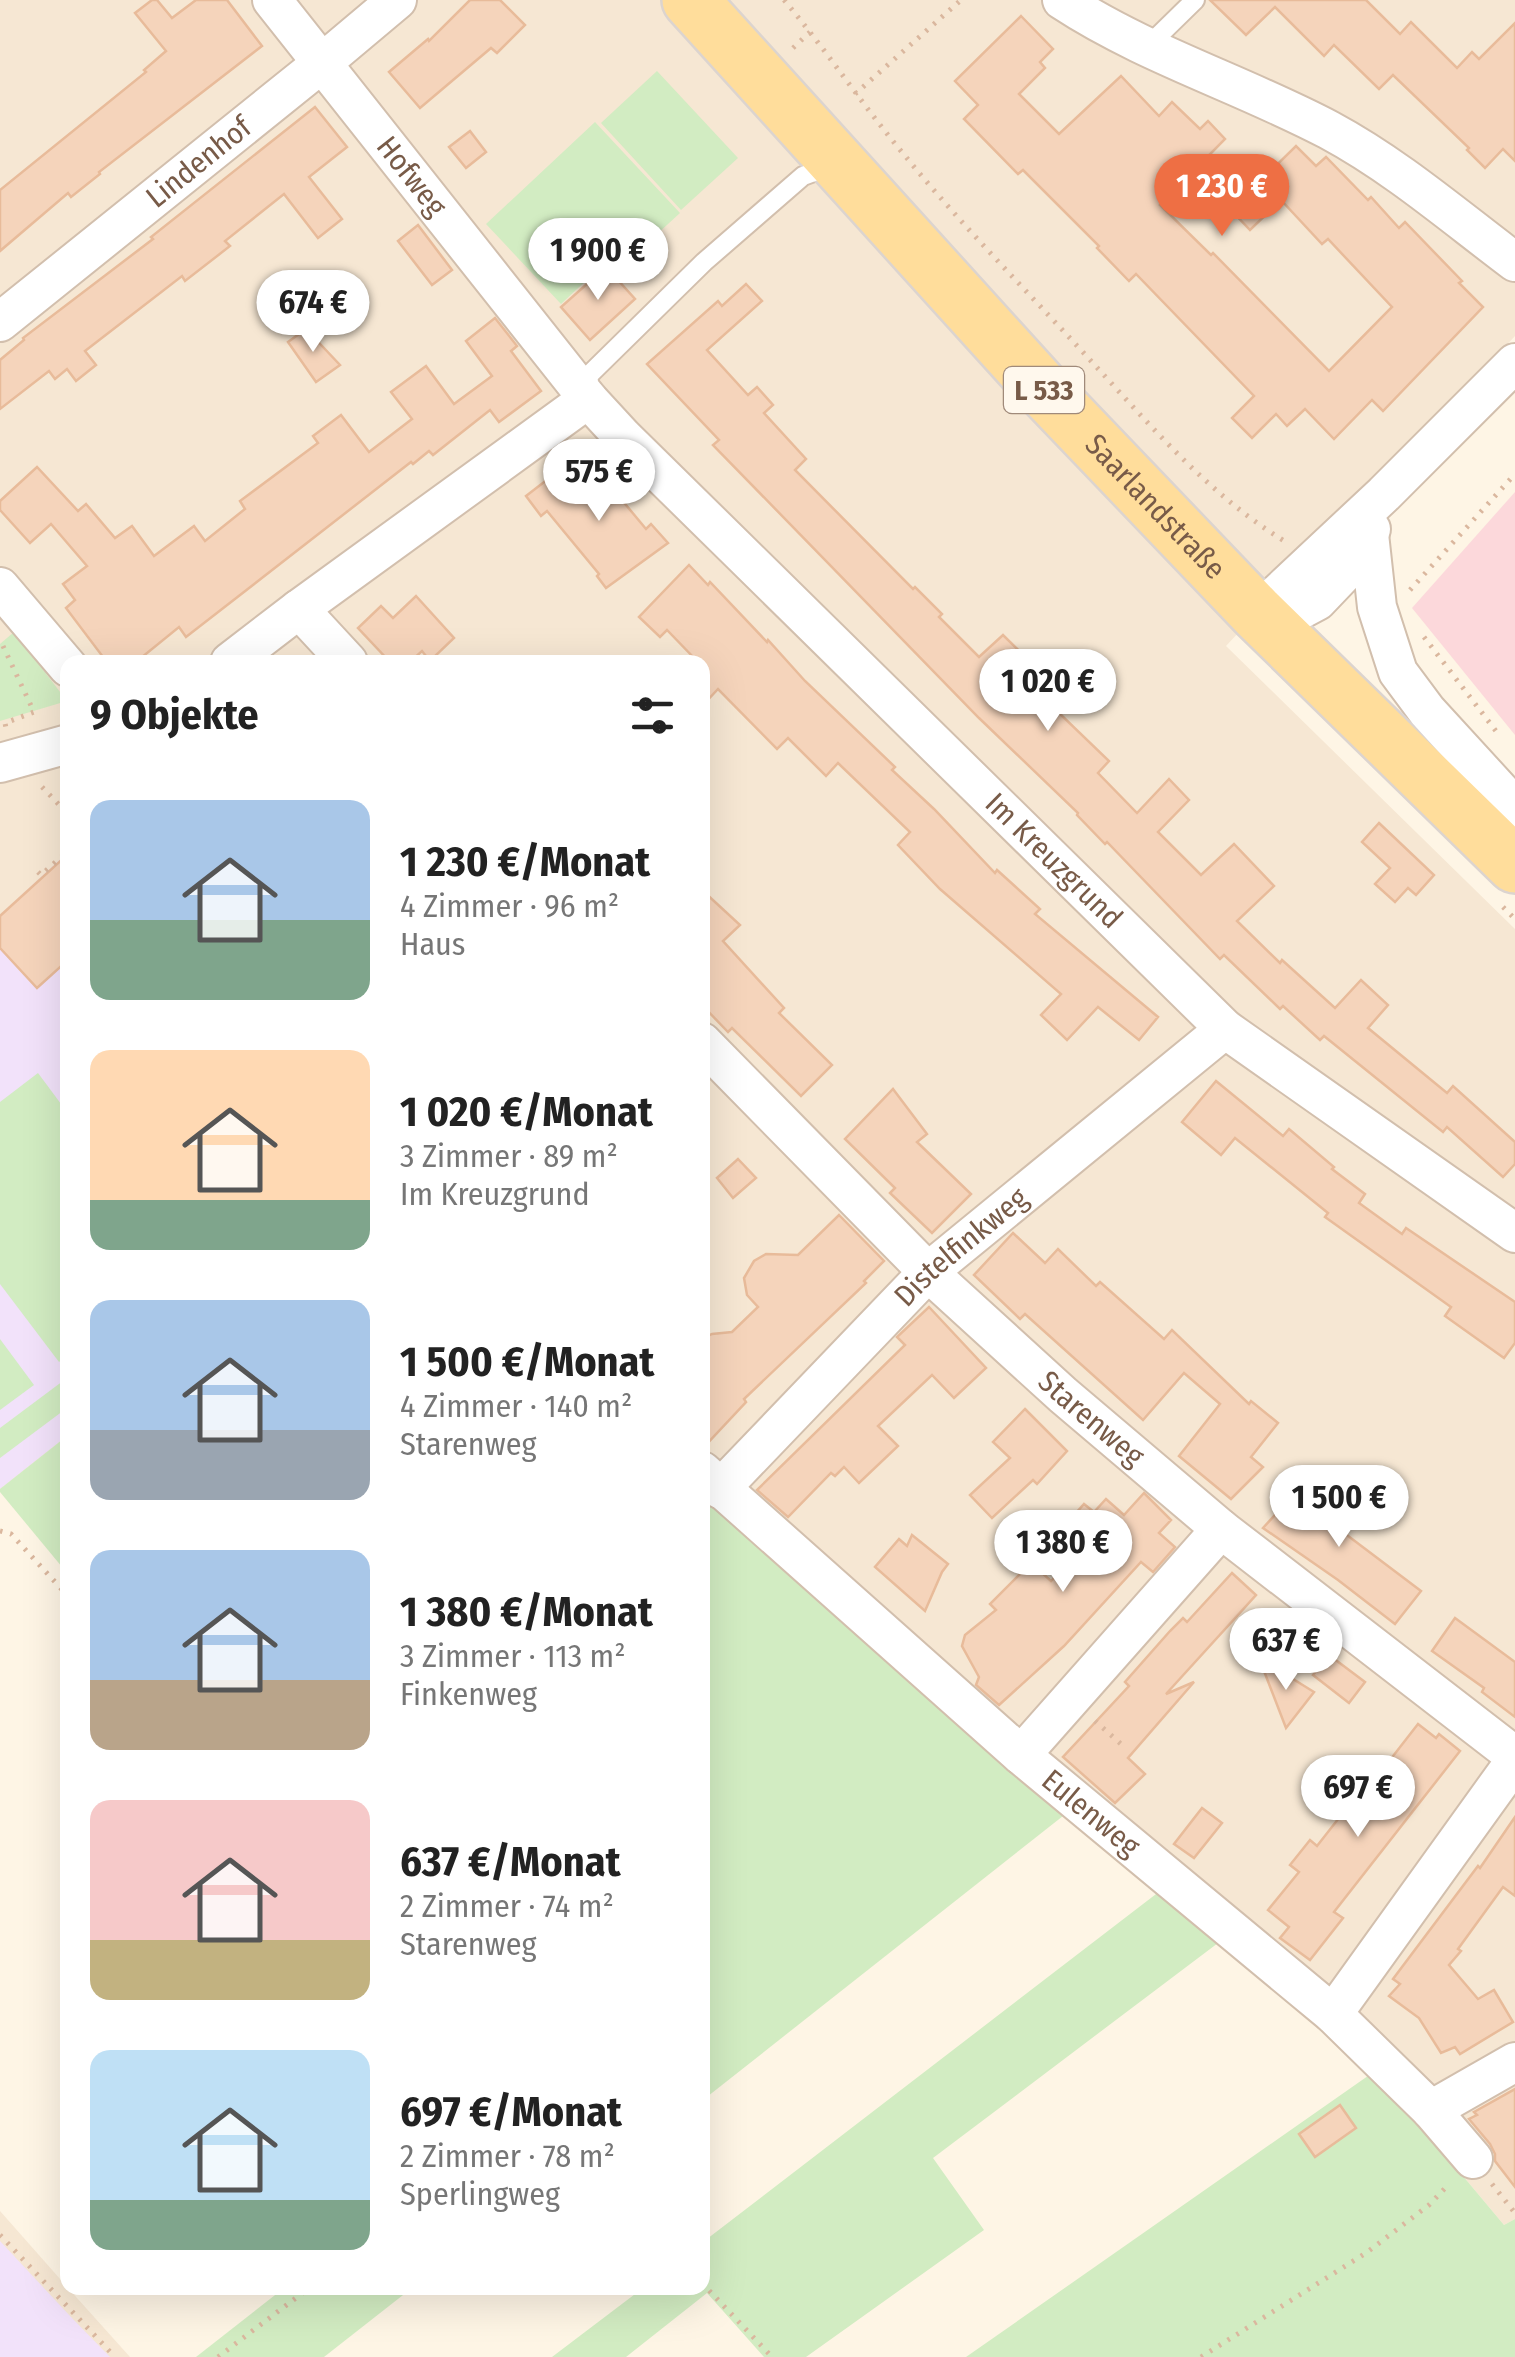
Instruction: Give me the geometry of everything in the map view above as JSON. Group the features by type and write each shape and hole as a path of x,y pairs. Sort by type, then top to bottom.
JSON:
{"main road":[{"name":"Saarlandstraße","path":"690,0 841,159 1039,385 1282,590 1515,866"},
{"name":"Saarlandstraße","path":"729,0 857,146 1057,362 1515,826"}],"street":[{"name":"Hofweg","path":"272,0 588,399"},
{"name":"Lindenhof","path":"0,322 396,0"},
{"path":"1062,0 1148,46 1331,132 1406,180 1515,262"},
{"path":"1384,494 1360,556 1317,601 1282,590 1515,363"},
{"path":"239,655 588,399"},
{"name":"Im Kreuzgrund","path":"588,399 1224,1028 1515,1233"},
{"path":"1369,534 1377,607 1398,672 1427,711 1503,794 1515,814"},
{"path":"6,606 60,659"},
{"path":"298,609 341,655"},
{"path":"8,761 60,746"},
{"name":"Distelfinkweg","path":"711,1480 928,1272 1224,1028"},
{"name":"Starenweg","path":"710,1050 928,1272 1063,1395 1221,1529 1515,1758"},
{"name":"Eulenweg","path":"711,1480 1021,1755 1334,2014 1431,2110 1473,2159"},
{"path":"1021,1755 1221,1529"},
{"path":"1334,2014 1515,1758"},
{"path":"1431,2110 1515,2062"}],"lane":[{"path":"1148,46 1195,0"},
{"path":"588,399 589,375 704,262 804,176 841,159"}],"path":[{"path":"784,0 909,161 1109,381 1214,490 1254,522 1282,590"},
{"path":"854,94 961,0"},
{"path":"1403,598 1515,474"},
{"path":"1415,625 1504,742"},
{"path":"0,641 34,712 5,723 8,761"},
{"path":"38,872 41,875 60,858"},
{"path":"0,1531 11,1534 60,1587"},
{"path":"1201,2357 1366,2252 1430,2205 1473,2159"},
{"path":"0,2235 115,2357"},
{"path":"710,2291 772,2357"},
{"path":"218,2357 300,2295"}],"shaded area":[{"path":"0,0 1515,0 1515,336 1226,646 1515,929 1515,2219 1504,2225 1375,2071 1222,1940 1063,1816 710,1501 710,655 60,655 60,1442 0,1489"},
{"path":"1515,492 1515,735 1412,608"},
{"path":"60,859 60,1442 0,1489 0,915"},
{"path":"0,2211 60,2279 60,2295 74,2295 130,2357 0,2357"},
{"path":"0,2241 71,2317 110,2357 0,2357"}],"green space":[{"path":"657,71 738,158 681,210 601,123"},
{"path":"595,122 680,213 618,270 608,260 561,304 486,224"},
{"path":"14,632 60,692 60,703 0,721 0,644"},
{"path":"38,1073 60,1103 59,1362 0,1284 0,1102"},
{"path":"0,1339 34,1385 0,1410"},
{"path":"60,1383 60,1413 0,1458 0,1428"},
{"path":"60,1442 60,1565 0,1492"},
{"path":"710,1503 1063,1816 710,2094"},
{"path":"1160,1891 1222,1940 933,2158 984,2230 806,2357 764,2357 709,2295 710,2237"},
{"path":"1375,2071 1504,2225 1515,2219 1515,2357 966,2357"},
{"path":"275,2295 403,2295 324,2357 196,2357"},
{"path":"634,2295 704,2295 626,2357 552,2357"}],"building":[{"path":"157,0 172,18 196,0 227,0 262,46 71,197 68,193 0,251 0,190 146,72 166,51 135,13"},
{"path":"470,0 500,0 525,25 497,53 491,48 420,108 389,72 429,41"},
{"path":"1210,0 1366,0 1400,34 1411,22 1457,68 1472,52 1479,59 1515,23 1515,161 1503,149 1485,168 1393,75 1379,89 1334,45 1324,56 1275,7 1246,35"},
{"path":"1021,16 1053,49 1040,62 1045,68 1019,94 1059,134 1121,76 1159,116 1172,102 1200,129 1208,121 1225,139 1160,205 1329,371 1392,307 1328,239 1322,244 1281,200 1250,230 1231,210 1296,146 1316,166 1326,157 1399,228 1405,222 1483,307 1383,411 1372,400 1334,439 1305,409 1287,426 1276,414 1252,438 1232,418 1254,396 1136,274 1129,281 1023,170 1018,174 964,119 978,105 955,81"},
{"path":"315,107 347,147 309,177 342,219 318,238 284,194 225,241 230,246 185,281 182,276 85,351 96,365 76,381 67,369 55,379 49,371 0,409 0,360"},
{"path":"470,131 486,152 466,168 449,147"},
{"path":"418,225 452,270 432,285 398,241"},
{"path":"606,267 635,299 590,340 561,307"},
{"path":"746,284 762,301 707,350 748,395 757,387 773,405 764,413 806,459 795,470 942,614 939,617 979,657 1003,635 1060,691 1070,702 1059,713 1109,761 1098,773 1137,813 1169,779 1189,800 1158,832 1201,875 1234,844 1274,886 1237,921 1335,1008 1361,980 1388,1005 1368,1028 1447,1093 1453,1086 1515,1142 1515,1164 1503,1177 1447,1127 1443,1132 1324,1036 1320,1040 1283,1006 1280,1009 1224,955 1220,959 713,445 719,440 647,364 718,301 722,306"},
{"path":"495,318 517,346 511,351 541,391 499,422 490,410 433,455 429,451 411,462 186,637 179,627 145,655 101,655 66,608 75,600 63,584 87,566 51,524 30,543 0,510 0,501 37,467 78,511 86,504 115,538 132,526 154,556 194,526 205,541 245,509 240,501 318,443 313,436 341,415 369,452 412,419 391,392 426,366 454,404 492,376 466,341"},
{"path":"306,329 340,365 316,382 288,342"},
{"path":"591,463 646,529 651,524 668,543 606,588 547,511 541,516 526,496 548,479 558,492"},
{"path":"689,565 895,767 892,770 995,873 997,870 1040,909 1035,914 1158,1017 1139,1040 1098,1007 1067,1040 1041,1015 1061,994 940,889 898,845 910,832 838,763 826,776 788,738 777,749 718,689 710,698 710,655 691,655 667,630 660,637 639,617"},
{"path":"416,596 454,638 436,655 422,651 418,655 383,655 358,628 381,606 393,618"},
{"path":"1379,823 1434,875 1416,895 1408,888 1395,902 1375,884 1390,868 1362,842"},
{"path":"60,861 60,967 37,988 0,948 0,916"},
{"path":"710,897 740,925 723,941 784,1008 779,1013 832,1065 801,1096 732,1028 728,1032 710,1013"},
{"path":"1216,1081 1283,1136 1289,1129 1334,1167 1365,1194 1359,1203 1402,1234 1406,1228 1515,1302 1515,1343 1504,1358 1445,1316 1451,1307 1325,1217 1328,1213 1235,1138 1221,1155 1182,1122"},
{"path":"893,1089 927,1134 917,1142 971,1194 932,1233 890,1193 895,1188 845,1139"},
{"path":"738,1159 756,1178 733,1198 717,1178"},
{"path":"839,1215 884,1261 866,1283 744,1399 746,1402 710,1440 710,1335 732,1332 758,1307 747,1295 744,1278 754,1261 766,1254 798,1255"},
{"path":"1013,1233 1045,1263 1058,1249 1096,1286 1100,1282 1164,1339 1172,1330 1249,1404 1251,1401 1278,1423 1251,1457 1263,1467 1231,1499 1179,1456 1220,1404 1184,1373 1143,1420 1025,1314 1020,1319 974,1275"},
{"path":"929,1307 986,1368 954,1398 932,1375 878,1426 898,1446 859,1483 844,1467 835,1476 831,1473 788,1517 757,1490 905,1345 897,1337"},
{"path":"1025,1409 1067,1451 1037,1484 1033,1480 992,1518 970,1495 1010,1458 993,1442"},
{"path":"1315,1471 1338,1488 1319,1514 1421,1591 1395,1624 1263,1528"},
{"path":"1144,1493 1171,1520 1159,1533 1175,1547 1153,1572 1141,1562 1064,1646 999,1705 976,1685 979,1677 962,1646 965,1635 996,1610 990,1604 1031,1563 1051,1581 1090,1541 1068,1522 1084,1504 1094,1512 1106,1499 1124,1515"},
{"path":"912,1535 948,1564 925,1611 875,1567 899,1539 907,1546"},
{"path":"1232,1573 1256,1595 1166,1694 1194,1682 1128,1758 1145,1774 1115,1803 1063,1757 1129,1686 1125,1682 1170,1631 1183,1618 1187,1622"},
{"path":"1455,1618 1515,1662 1515,1717 1482,1692 1484,1688 1432,1651"},
{"path":"1329,1655 1365,1682 1349,1703 1313,1675"},
{"path":"1259,1658 1314,1692 1286,1728"},
{"path":"1418,1724 1460,1751 1334,1912 1343,1918 1310,1960 1280,1938 1289,1927 1268,1910 1299,1872 1290,1865 1310,1840 1317,1846"},
{"path":"1202,1808 1222,1823 1194,1858 1174,1844"},
{"path":"1515,1817 1515,1896 1503,1887 1449,1965 1478,1999 1494,1990 1513,2022 1460,2054 1455,2047 1441,2053 1419,2018 1389,1996 1400,1984 1393,1979"},
{"path":"1515,2089 1515,2187 1495,2161 1490,2144 1469,2119 1477,2115 1474,2112"},
{"path":"1340,2105 1356,2128 1315,2157 1299,2134"}]}
